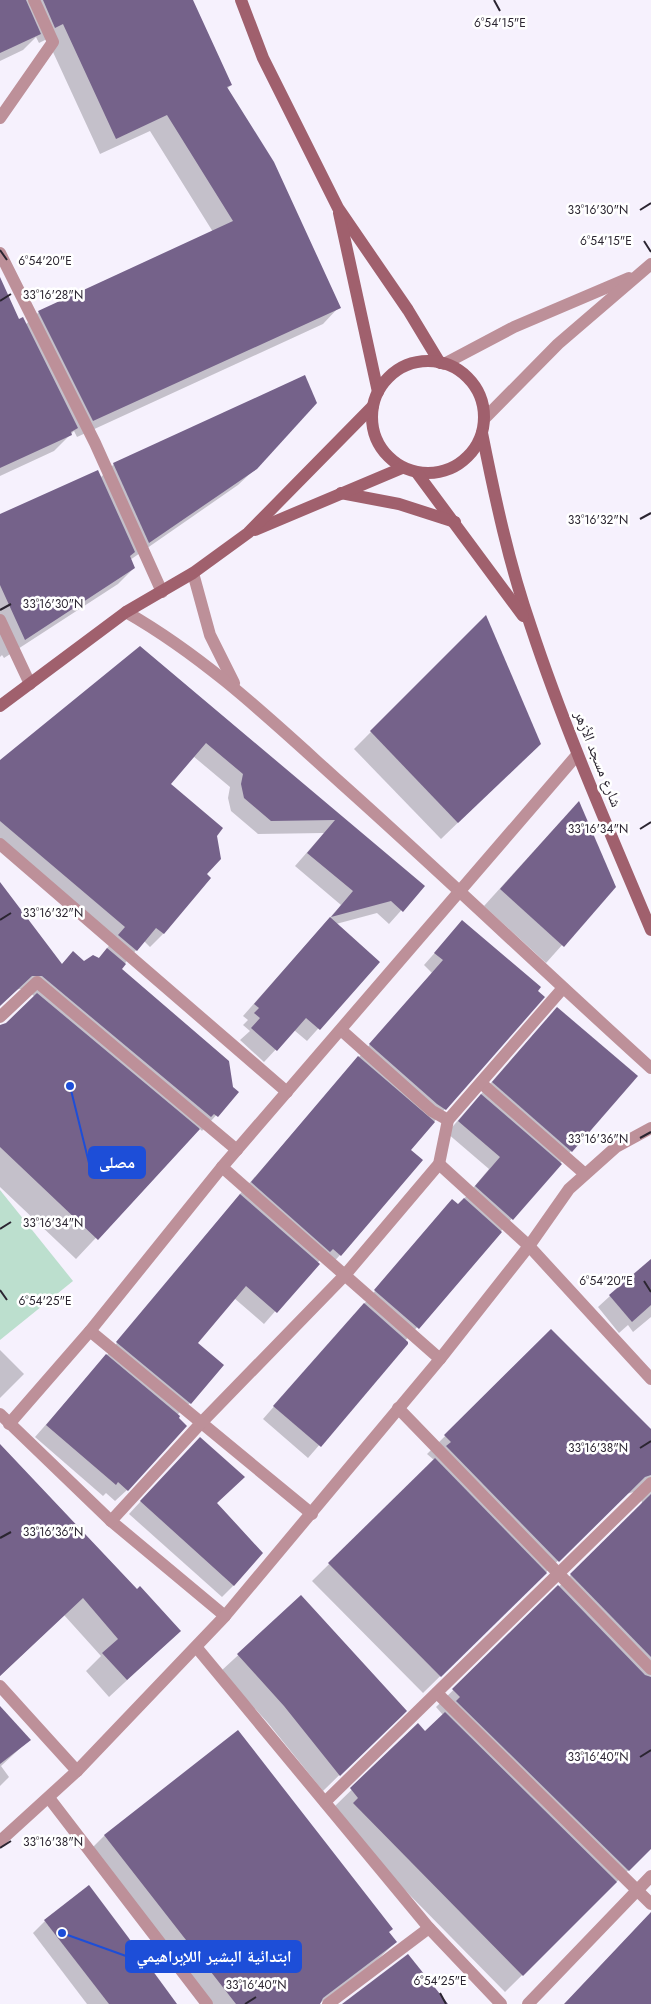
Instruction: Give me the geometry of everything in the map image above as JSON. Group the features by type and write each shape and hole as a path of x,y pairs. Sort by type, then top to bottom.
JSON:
{"street":[{"path":"0,118 53,42 34,0"},
{"path":"241,0 263,58 338,208 408,310 442,364"},
{"path":"338,208 378,392"},
{"path":"0,254 95,443 162,592"},
{"path":"485,418 558,344 651,264"},
{"path":"442,364 514,327 640,273"},
{"path":"420,362 442,364 464,375 475,387 485,418 482,433 476,446 457,465 431,474 417,473 402,468 389,458 379,446 373,432 371,416 373,406 378,392 392,374 405,366 420,362"},
{"path":"0,706 126,612 193,573 248,533 373,406"},
{"name":"شارع مسجد الأزهر","path":"482,433 511,562 530,626 577,755 651,930"},
{"path":"248,533 402,468"},
{"name":"شارع مسجد الأزهر","path":"417,473 530,626"},
{"path":"342,493 399,504 455,522"},
{"path":"193,573 210,635 240,692"},
{"path":"126,612 185,649 240,692 461,890 563,988 651,1068"},
{"path":"0,620 30,684"},
{"path":"225,1616 112,1521 4,1419 90,1331 222,1167 577,755"},
{"path":"0,844 287,1092"},
{"path":"0,1018 37,982 237,1150"},
{"path":"112,1521 201,1423 345,1275 439,1164 448,1120 563,988"},
{"path":"340,1030 432,1111 448,1120"},
{"path":"481,1083 585,1174"},
{"path":"0,1842 77,1771 197,1648 225,1616 440,1359 529,1246 569,1189 616,1147 651,1128"},
{"path":"439,1164 529,1246 651,1379"},
{"path":"222,1167 440,1359"},
{"path":"90,1331 312,1514"},
{"path":"398,1408 651,1670"},
{"path":"325,1802 651,1483"},
{"path":"197,1648 429,1928 501,2004"},
{"path":"0,1686 77,1771"},
{"path":"437,1693 651,1904"},
{"path":"49,1798 207,2004"},
{"path":"528,2004 651,1876"},
{"path":"328,2004 429,1928"}],"green space":[{"path":"0,1190 73,1281 0,1340"}],"building":[{"path":"0,0 26,0 41,34 0,53"},
{"path":"43,0 193,0 232,85 227,87 274,162 341,308 93,421 38,311 233,221 167,115 116,139 63,24 55,28"},
{"path":"0,277 19,319 23,317 78,428 71,432 72,435 0,468"},
{"path":"305,375 317,403 257,469 149,543 113,463"},
{"path":"98,470 135,552 130,556 135,568 25,640 0,585 0,514"},
{"path":"486,615 541,744 458,823 370,731"},
{"path":"140,646 425,886 403,912 391,901 331,917 353,891 307,853 335,820 271,821 244,798 241,784 243,774 206,743 171,784 223,828 217,836 221,859 207,874 211,878 164,934 156,928 137,951 118,935 125,927 0,821 0,760"},
{"path":"579,801 616,887 564,947 500,889"},
{"path":"0,882 62,964 73,951 84,961 93,955 99,958 107,948 126,964 122,969 229,1061 233,1087 239,1092 218,1117 214,1114 211,1117 42,976 32,976 0,1006"},
{"path":"330,917 380,962 320,1030 306,1018 277,1051 251,1028 260,1018 254,1013 259,1008 254,1004"},
{"path":"462,920 541,987 538,991 545,997 446,1110 369,1044 443,960 434,953"},
{"path":"37,993 200,1129 98,1240 0,1147 0,1025 6,1023"},
{"path":"557,1007 638,1076 572,1152 492,1082"},
{"path":"358,1056 435,1122 411,1150 423,1160 341,1256 333,1249 330,1252 251,1182"},
{"path":"481,1094 562,1164 513,1220 475,1186 500,1157 458,1121"},
{"path":"240,1194 320,1264 277,1313 246,1286 198,1343 224,1365 191,1404 116,1342"},
{"path":"464,1198 502,1232 419,1329 374,1290 452,1199 458,1204"},
{"path":"651,1259 651,1305 632,1322 609,1295"},
{"path":"364,1303 408,1344 321,1447 273,1406"},
{"path":"551,1329 651,1429 651,1475 645,1477 559,1562 446,1446 451,1442 444,1435"},
{"path":"106,1354 180,1416 179,1418 187,1426 128,1491 118,1482 116,1485 46,1425"},
{"path":"200,1437 245,1477 217,1503 263,1553 234,1586 140,1501"},
{"path":"0,1444 137,1589 140,1586 181,1631 127,1680 102,1653 118,1639 83,1598 0,1676"},
{"path":"435,1458 547,1573 441,1677 328,1563"},
{"path":"651,1494 651,1657 570,1574"},
{"path":"558,1585 645,1675 651,1677 651,1849 629,1871 456,1701 460,1697 452,1689"},
{"path":"301,1595 407,1711 340,1776 284,1706 237,1654"},
{"path":"0,1706 31,1740 0,1764"},
{"path":"445,1712 617,1882 523,1976 353,1803 358,1798 350,1788 418,1723 425,1731"},
{"path":"238,1730 393,1929 389,1932 397,1942 323,1998 320,2004 236,2004 104,1835"},
{"path":"89,1885 177,2004 109,2004 44,1920"},
{"path":"651,1912 651,2004 564,2004 599,1967"},
{"path":"408,1954 448,2004 342,2004"}],"place":[{"name":"مصلى","path":"70,1086"},
{"name":"ابتدائية البشير اللإبراهيمي","path":"62,1933"}]}
